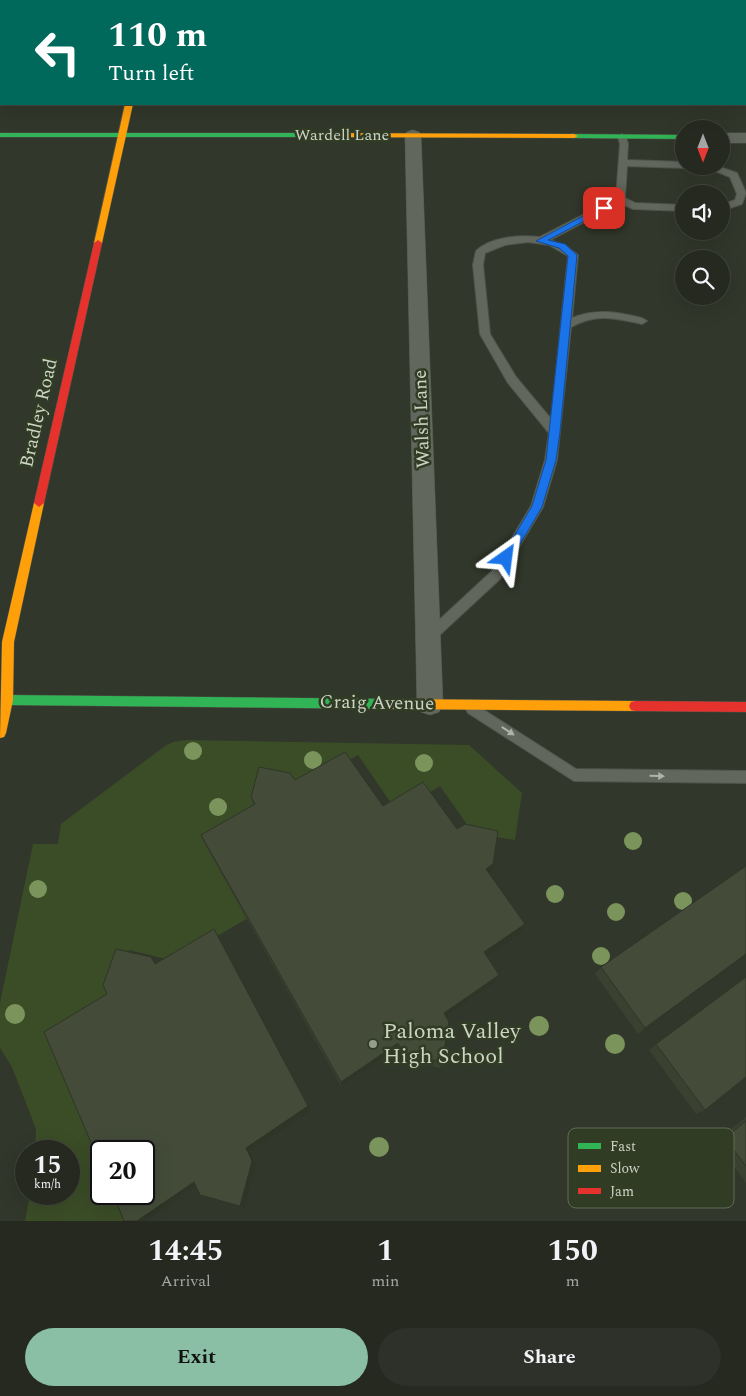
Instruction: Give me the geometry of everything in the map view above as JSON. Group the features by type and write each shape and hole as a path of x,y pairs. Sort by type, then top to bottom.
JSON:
{"street":[{"name":"Bradley Road","path":"0,733 8,700 4,642 129,105"},
{"name":"Wardell Lane","path":"0,135 413,135 675,138"},
{"name":"Walsh Lane","path":"413,135 430,704"},
{"path":"730,138 746,138"},
{"name":"Craig Avenue","path":"8,700 746,707"}],"lane":[{"path":"620,199 624,144 622,137"},
{"path":"623,163 675,165"},
{"path":"730,174 734,176 742,194 739,202 730,205"},
{"path":"620,199 633,206 675,208"},
{"path":"540,241 620,199"},
{"path":"428,638 496,575 537,507 551,460 555,432 572,255 562,246 540,241 519,238 498,242 481,251 478,265 485,334 512,380 555,432"},
{"path":"565,326 583,315 606,313 642,321"},
{"path":"467,704 574,775 746,777"}],"green space":[{"path":"186,740 469,745 522,793 515,840 473,833 440,786 397,812 358,755 309,784 248,918 174,961 129,950 113,998 102,1140 90,1140 90,1205 125,1205 132,1221 25,1221 28,1205 80,1205 80,1140 36,1140 36,1129 12,1067 0,1048 0,1003 33,844 58,844 61,824 173,742"}],"building":[{"path":"345,752 383,806 423,782 457,829 465,824 498,831 493,864 486,869 525,924 484,952 499,975 444,1013 449,1022 442,1062 404,1053 398,1043 341,1082 201,835 255,804 251,797 259,767 290,773 295,780"},
{"path":"746,866 746,954 645,1028 601,967"},
{"path":"214,929 308,1106 246,1148 252,1161 240,1206 200,1195 194,1182 137,1221 124,1221 117,1205 155,1205 155,1140 90,1140 44,1032 107,994 103,985 116,949 151,957 155,964"},
{"path":"746,977 746,1077 705,1110 656,1044"},
{"path":"746,1121 746,1166 734,1150 734,1131"}],"traffic: fast":[{"path":"0,135 311,135"},
{"path":"574,136 675,137"},
{"path":"7,700 393,704"}],"traffic: slow":[{"path":"98,243 129,105"},
{"path":"311,135 574,136"},
{"path":"0,733 7,700 8,642 39,503"},
{"path":"393,704 635,706"}],"traffic: jam":[{"path":"39,503 98,243"},
{"path":"635,706 746,707"}],"place":[{"name":"Paloma Valley High School","path":"373,1044"}],"route":[{"path":"506,558 537,507 551,460 555,432 572,255 562,246 540,241 604,208"}]}
